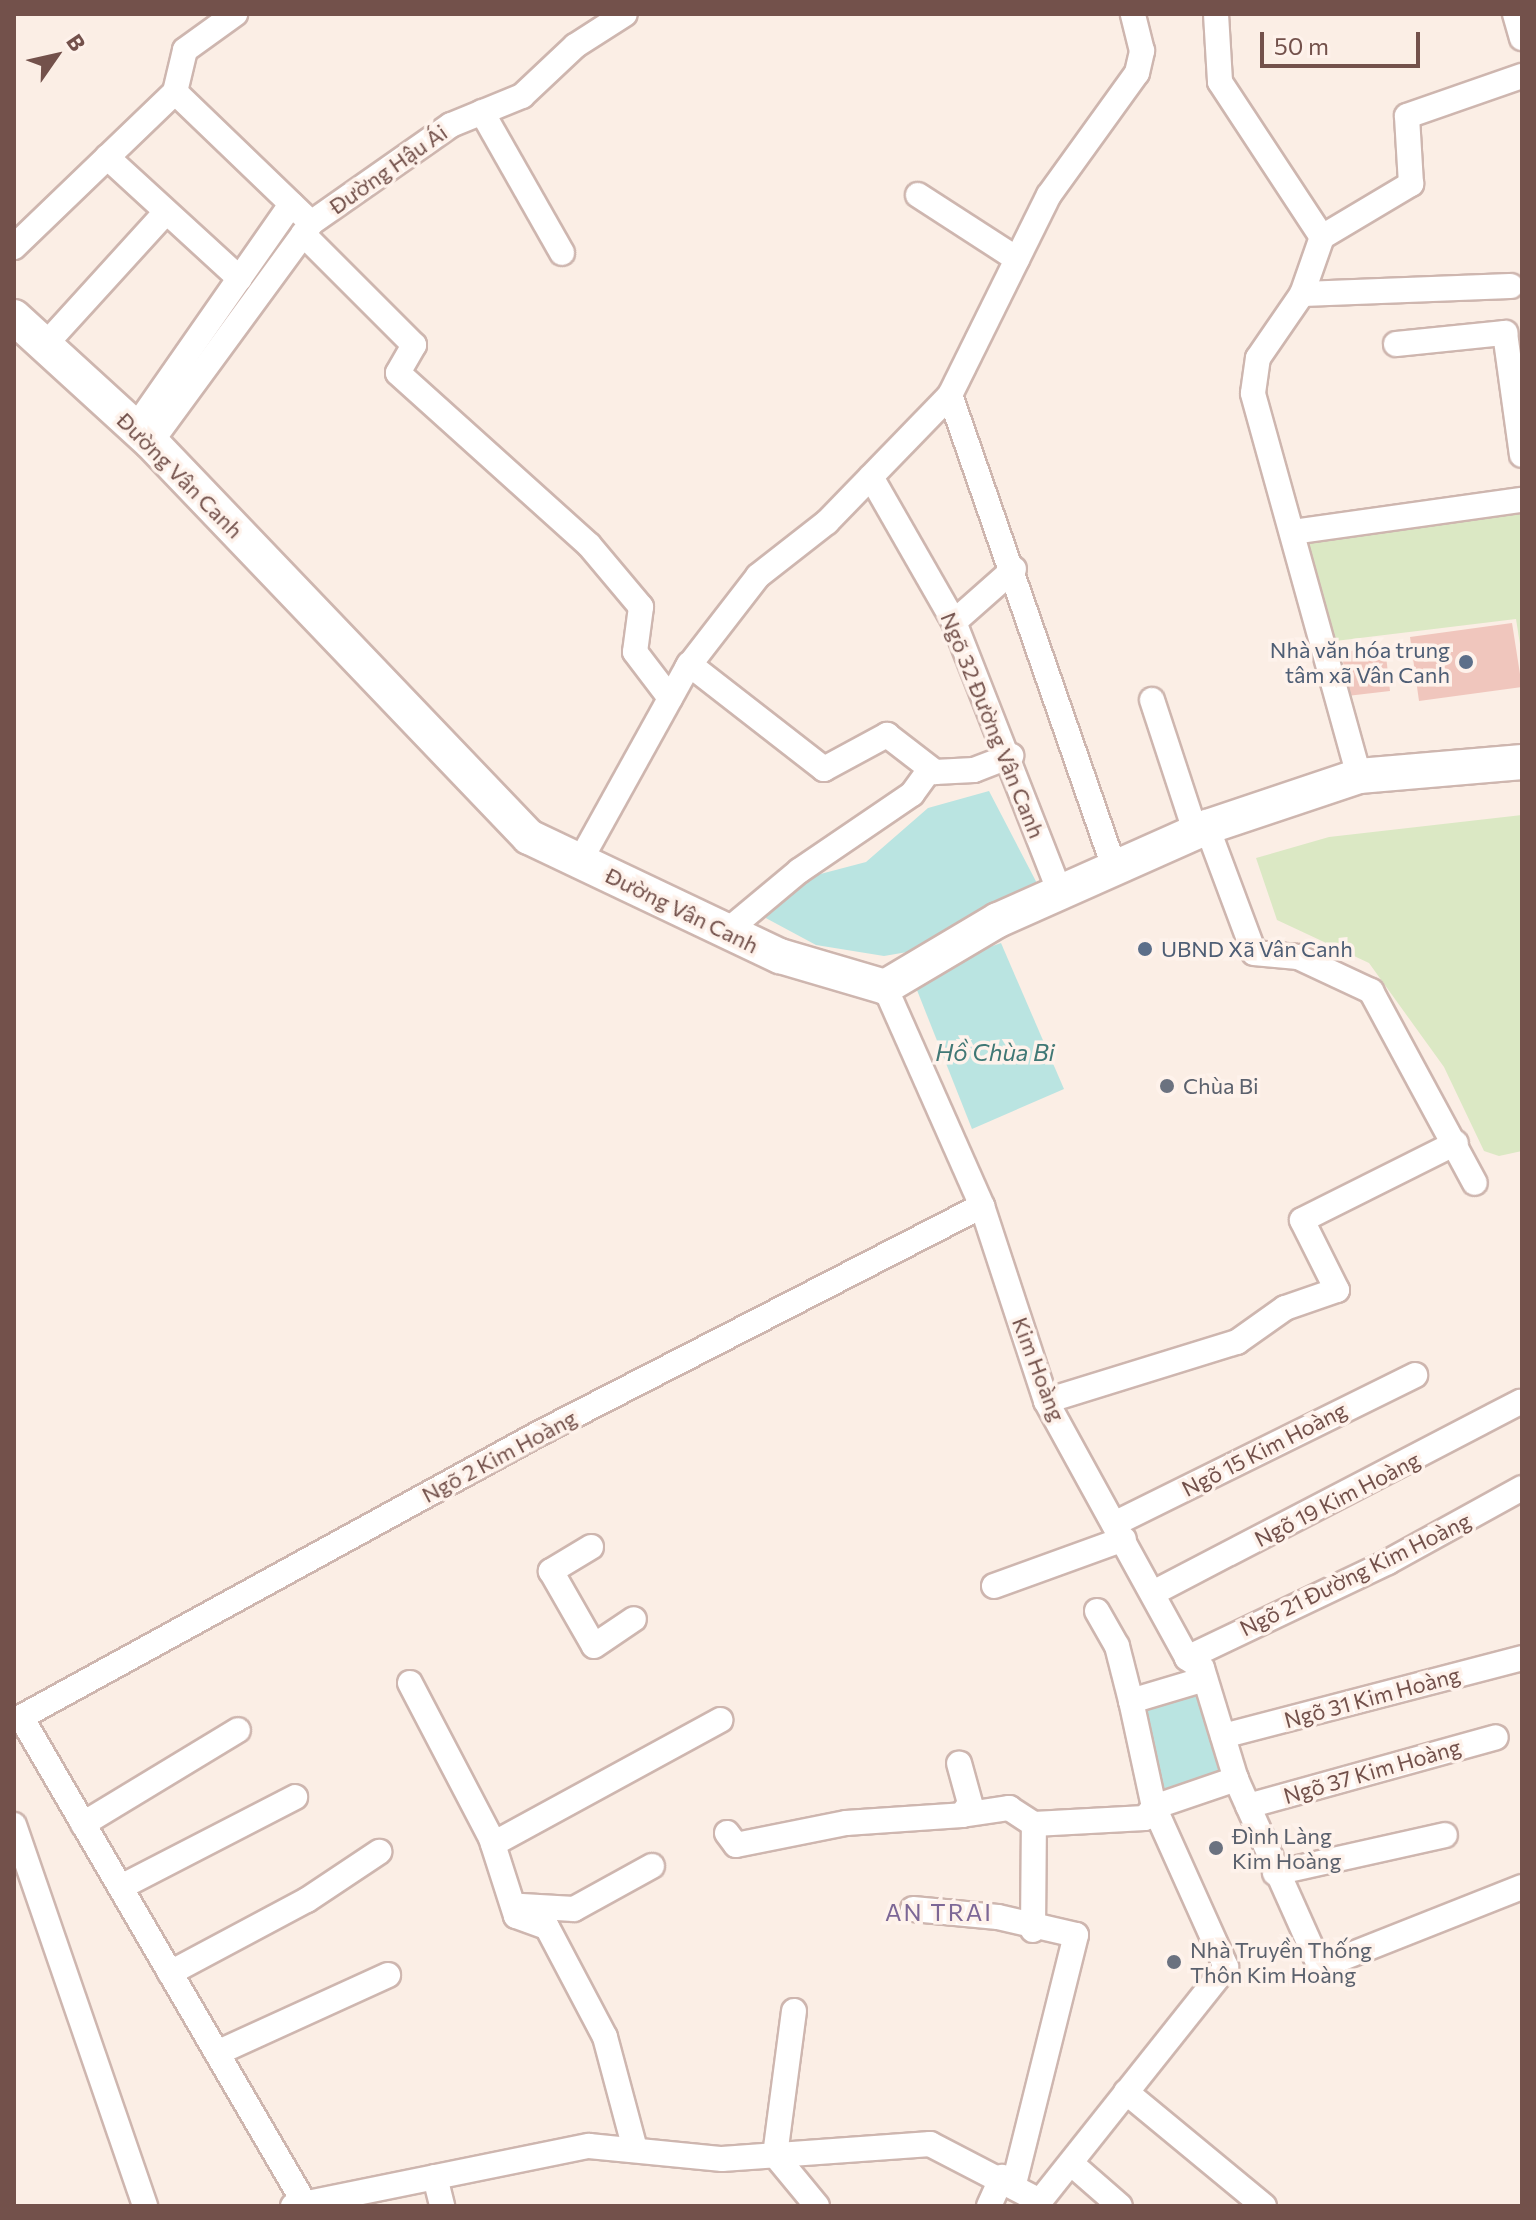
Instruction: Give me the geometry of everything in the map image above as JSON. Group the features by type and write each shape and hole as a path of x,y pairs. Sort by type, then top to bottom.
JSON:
{"street":[{"path":"14,247 175,92 185,50 235,14"},
{"name":"Đường Hậu Ái","path":"143,435 307,229 451,125 522,96 597,20 625,14"},
{"path":"580,861 689,664 758,576 827,522 950,395 1049,195 1137,73 1142,51 1133,14"},
{"path":"1216,14 1220,82 1322,237"},
{"path":"1515,14 1522,38"},
{"path":"1359,776 1253,393 1258,358 1302,294 1322,237 1411,184 1407,116 1522,76"},
{"name":"Đường Hậu Ái","path":"175,92 291,204 307,229"},
{"path":"482,112 562,253"},
{"path":"107,157 164,214 240,279"},
{"path":"918,195 1017,259"},
{"path":"143,435 240,279 291,204"},
{"path":"45,345 164,214"},
{"path":"307,229 414,345 398,373 589,545 641,607 635,652 670,698"},
{"path":"1302,294 1511,286"},
{"name":"Đường Vân Canh","path":"14,317 143,435 529,837 780,956 885,987"},
{"path":"1396,344 1505,333 1522,455"},
{"path":"950,395 1014,569 1115,870"},
{"name":"Ngõ 32 Đường Vân Canh","path":"871,477 954,622 1011,756 1060,892"},
{"path":"1293,532 1522,500"},
{"path":"954,622 1014,569"},
{"path":"689,664 824,769 887,735 929,771 974,770 1011,756"},
{"path":"1152,700 1201,829 1254,953 1298,957 1371,991 1475,1183"},
{"path":"885,987 1060,892 1201,829 1359,776 1522,762"},
{"path":"727,931 799,871 912,794 929,771"},
{"name":"Kim Hoàng","path":"885,987 982,1206 1046,1401 1187,1658 1202,1668 1236,1779 1275,1873 1320,1967 1522,1887"},
{"path":"1046,1401 1237,1342 1285,1308 1337,1290 1302,1220 1456,1143"},
{"name":"Ngõ 2 Kim Hoàng","path":"18,1719 538,1434 982,1206"},
{"name":"Ngõ 15 Kim Hoàng","path":"994,1586 1119,1531 1415,1375"},
{"name":"Ngõ 19 Kim Hoàng","path":"1153,1593 1520,1402"},
{"name":"Ngõ 21 Đường Kim Hoàng","path":"1187,1658 1388,1562 1522,1488"},
{"path":"591,1547 551,1571 594,1646 634,1619"},
{"path":"18,1719 121,1887 217,2053 299,2205 589,2146 722,2159 930,2144 1008,2181 1042,2203 1226,1967 1154,1807 1117,1646 1097,1611"},
{"name":"Ngõ 31 Kim Hoàng","path":"1223,1736 1522,1658"},
{"path":"1131,1701 1205,1679"},
{"path":"410,1683 493,1844 514,1910 547,1927 605,2037 635,2149"},
{"path":"493,1844 720,1720"},
{"path":"83,1824 238,1730"},
{"name":"Ngõ 37 Kim Hoàng","path":"1248,1806 1496,1737"},
{"path":"959,1763 970,1803 962,1815"},
{"path":"727,1833 736,1845 846,1823 962,1815 1009,1808 1034,1824 1145,1818 1154,1807 1236,1779"},
{"path":"121,1887 295,1797"},
{"path":"1033,1930 1034,1824"},
{"path":"14,1825 145,2206"},
{"path":"1275,1873 1445,1835"},
{"path":"170,1973 307,1900 379,1852"},
{"path":"514,1910 526,1903 574,1909 652,1866"},
{"path":"913,1909 998,1917 1033,1930 1076,1935 1008,2181 989,2206"},
{"path":"217,2053 388,1975"},
{"path":"794,2011 775,2155 817,2206"},
{"path":"1126,2092 1264,2206"},
{"path":"1073,2165 1120,2206"},
{"path":"435,2177 442,2206"}],"green space":[{"path":"1522,508 1522,657 1516,619 1327,642 1302,539"},
{"path":"1522,815 1522,1151 1499,1156 1484,1151 1444,1067 1369,963 1277,920 1256,858 1329,837"}],"water":[{"path":"989,791 1041,891 919,950 884,956 816,945 760,915 809,877 866,862 928,808"},
{"name":"Hồ Chùa Bi","path":"1001,943 1064,1089 972,1129 911,975"},
{"path":"1201,1692 1226,1772 1156,1793 1135,1709"}],"building":[{"name":"Nhà văn hóa trung tâm xã Vân Canh","path":"1512,623 1522,687 1419,701 1410,637"},
{"path":"1385,647 1390,691 1347,696 1342,652"}],"place":[{"name":"Nhà văn hóa trung tâm xã Vân Canh","path":"1466,662"},
{"name":"UBND Xã Vân Canh","path":"1145,949"},
{"name":"Chùa Bi","path":"1167,1086"},
{"name":"Đình Làng Kim Hoàng","path":"1216,1848"},
{"name":"Nhà Truyền Thống Thôn Kim Hoàng","path":"1174,1962"}],"district":[{"name":"AN TRAI","path":"939,1912"}]}
